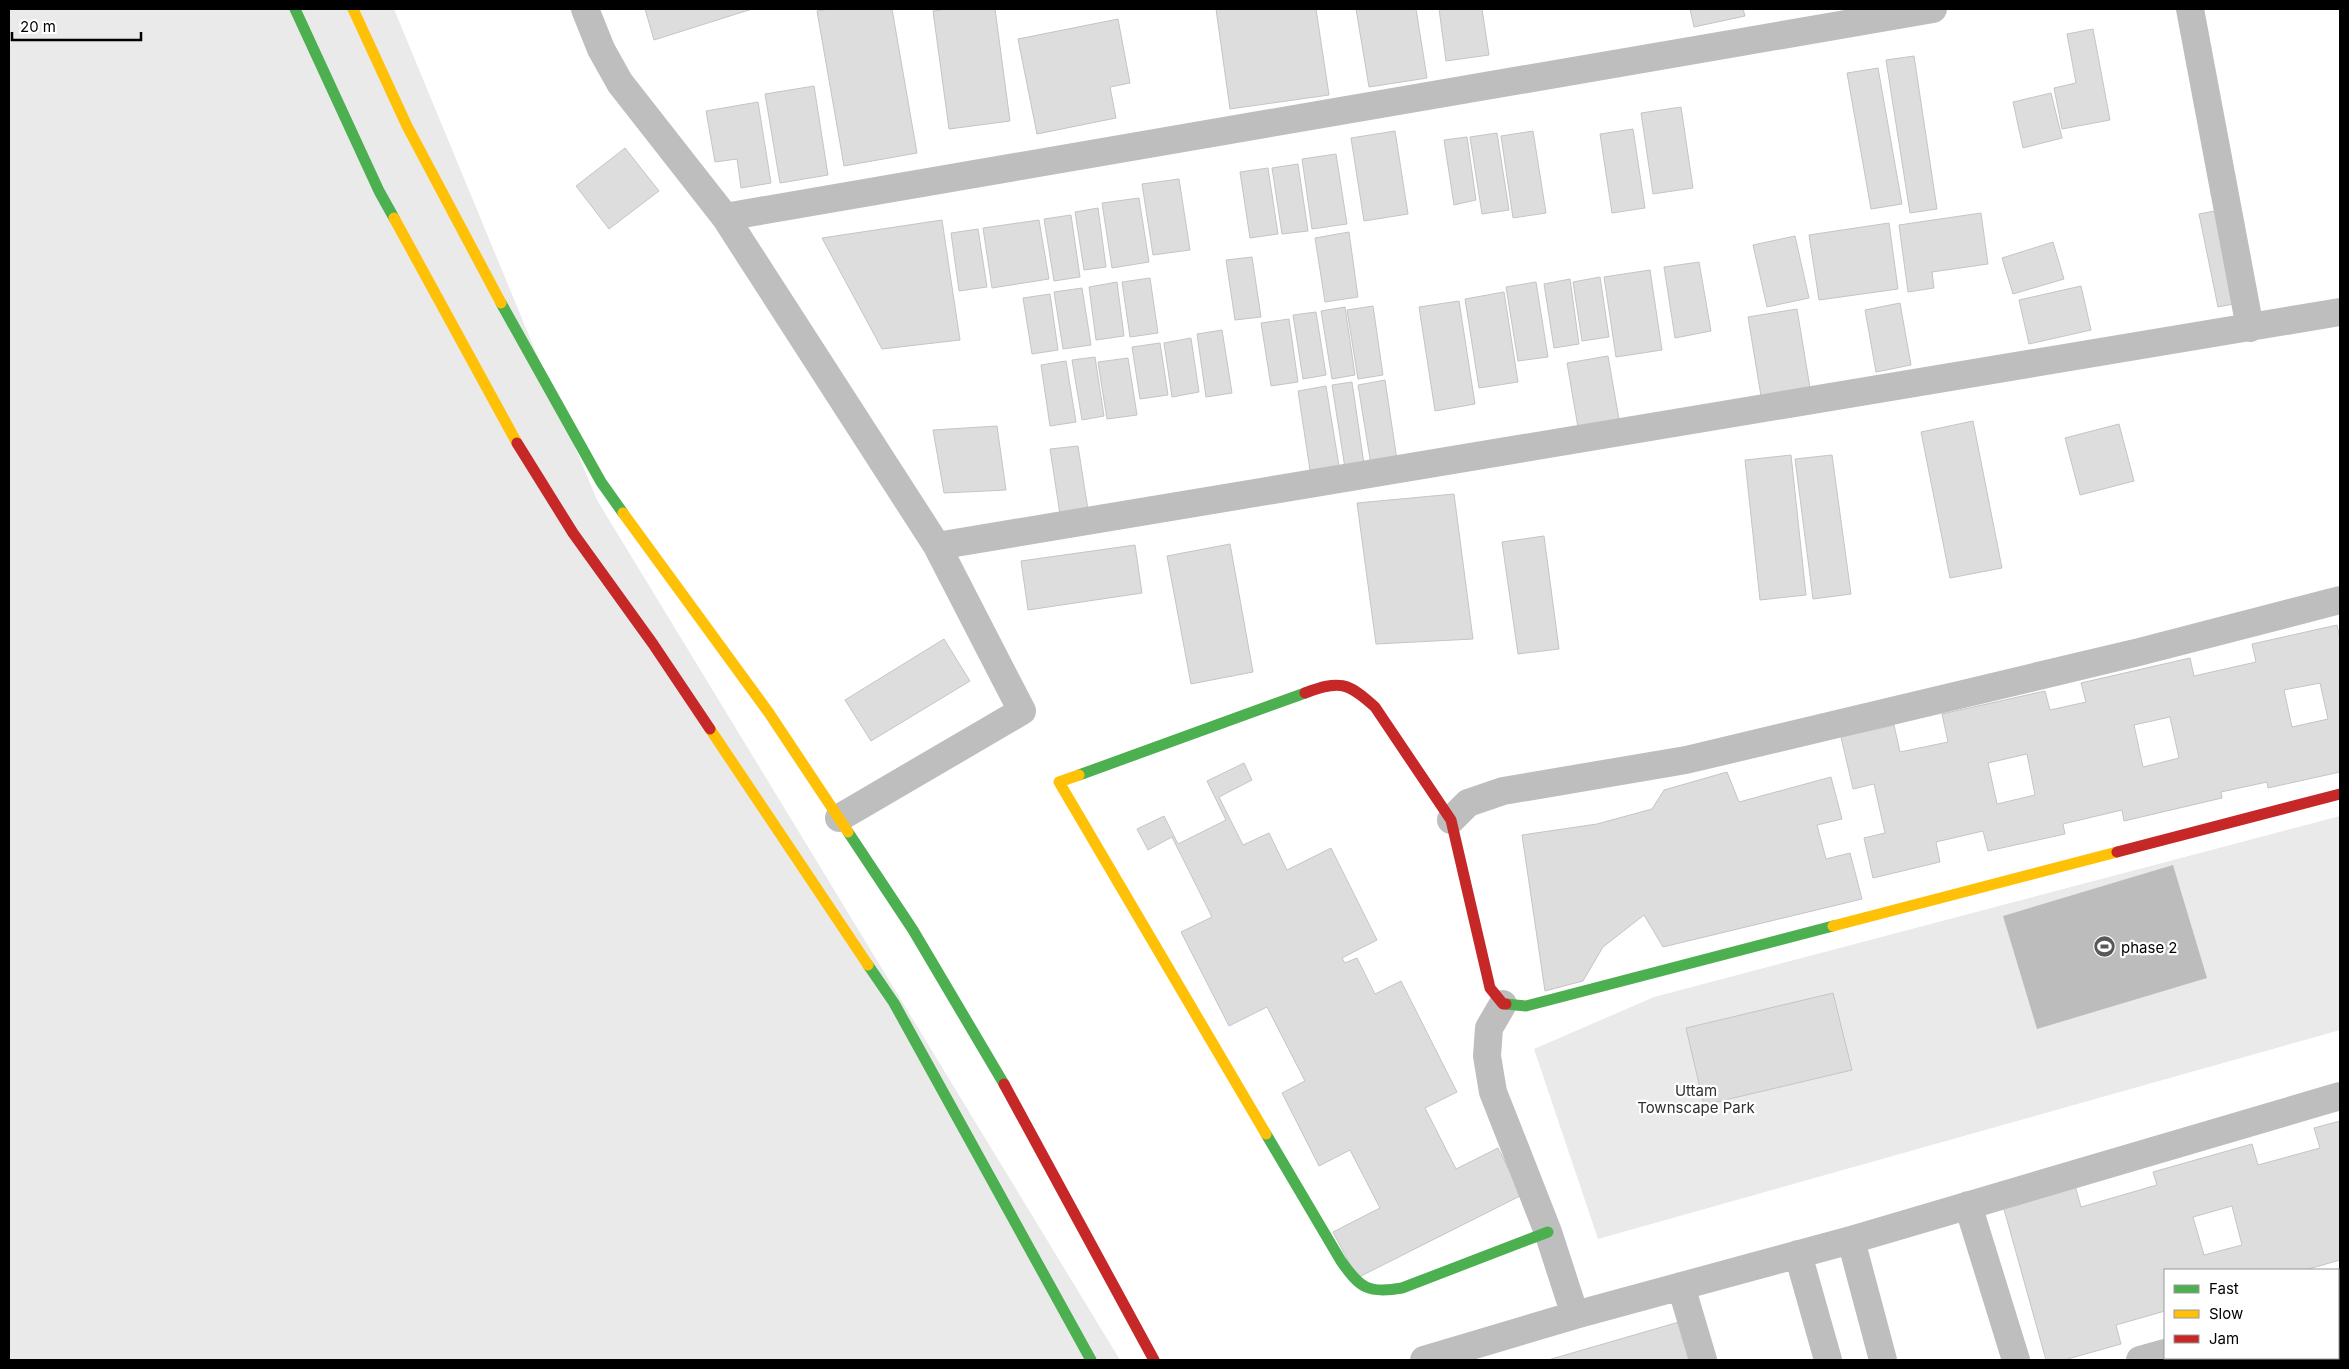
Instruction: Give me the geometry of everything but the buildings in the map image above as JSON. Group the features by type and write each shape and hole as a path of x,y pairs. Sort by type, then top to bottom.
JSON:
{"street":[{"path":"295,9 379,191 523,454 573,533 653,644 894,1003 1091,1360"},
{"path":"353,9 407,126 450,209 601,482 769,713 913,930 996,1068 1154,1360"},
{"path":"585,9 601,49 620,83 725,218 937,546 1022,711 839,818"},
{"path":"725,218 1933,9"},
{"path":"2190,9 2250,328"},
{"path":"937,546 2340,312"},
{"path":"1450,820 1468,803 1503,791 1686,760 2129,655 2340,600"},
{"path":"1548,1232 1402,1288 1378,1294 1357,1284 1341,1261 1059,782 1329,684 1346,685 1360,693 1374,707 1450,820 1490,988 1503,1004 1526,1006 2340,794"},
{"path":"1503,1004 1489,1028 1487,1056 1493,1092 1548,1232 1575,1315"},
{"path":"1424,1360 1575,1315 1851,1240 2340,1096"},
{"path":"1968,1205 2016,1360"},
{"path":"1851,1240 1884,1360"},
{"path":"1798,1254 1828,1360"},
{"path":"1681,1286 1703,1360"},
{"path":"2140,1360 2164,1353"}],"green space":[{"path":"9,9 394,9 597,500 1120,1360 9,1360"},
{"name":"Uttam Townscape Park","path":"2340,816 2340,1030 1598,1239 1534,1049 1654,997"}],"shaded area":[{"name":"phase 2","path":"2173,865 2207,978 2037,1029 2003,916"}],"traffic: fast":[{"path":"295,9 379,191 394,218"},
{"path":"501,303 601,482 623,513"},
{"path":"1079,775 1305,693"},
{"path":"848,832 913,930 1004,1084"},
{"path":"1506,1004 1526,1006 1833,926"},
{"path":"868,965 894,1003 1091,1360"},
{"path":"1266,1134 1341,1261 1354,1277 1366,1287 1381,1290 1402,1288 1548,1232"}],"traffic: slow":[{"path":"353,9 407,126 501,303"},
{"path":"394,218 517,443"},
{"path":"623,513 769,713 848,832"},
{"path":"710,729 868,965"},
{"path":"1079,775 1059,782 1266,1134"},
{"path":"1833,926 2117,852"}],"traffic: jam":[{"path":"517,443 573,533 653,644 710,729"},
{"path":"1305,693 1335,685 1350,688 1366,699 1375,707 1451,820 1490,988 1503,1004 1506,1004"},
{"path":"2117,852 2340,794"},
{"path":"1004,1084 1154,1360"}],"place":[{"name":"phase 2","path":"2105,947"}]}
